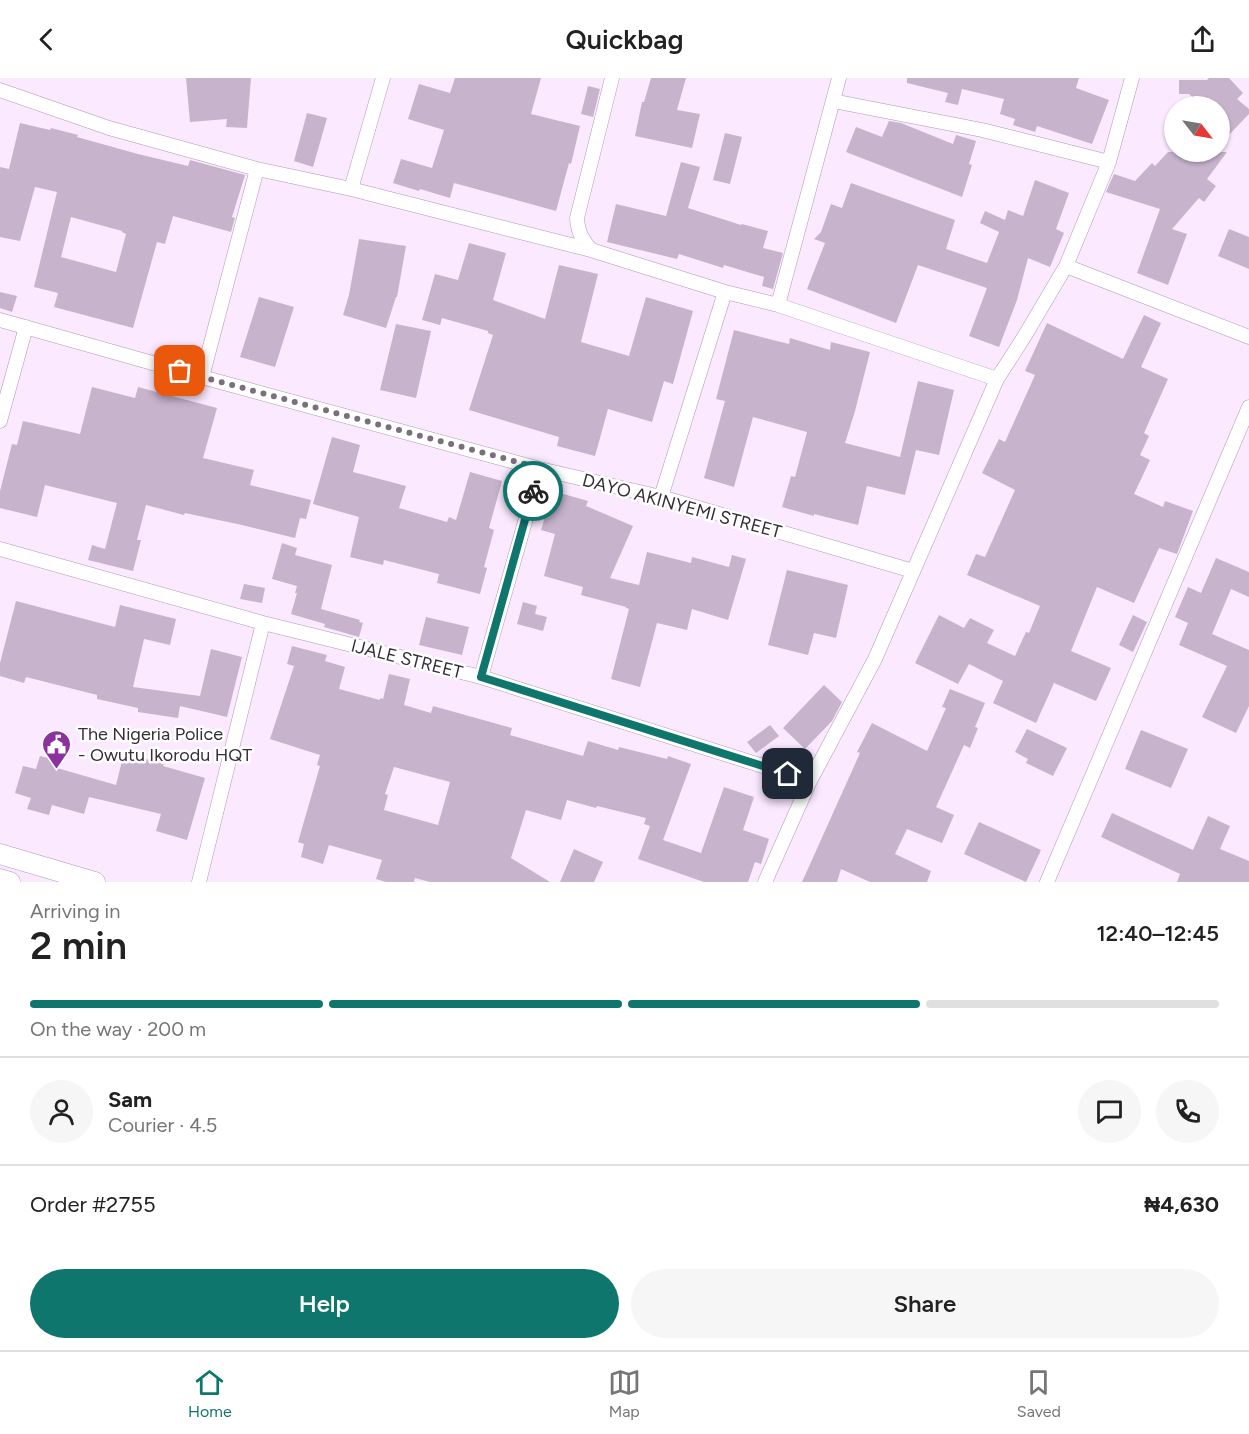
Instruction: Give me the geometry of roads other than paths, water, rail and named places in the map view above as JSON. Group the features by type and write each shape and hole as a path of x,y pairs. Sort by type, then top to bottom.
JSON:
{"street":[{"path":"351,189 383,78"},
{"path":"591,250 578,229 577,218 612,78"},
{"path":"778,305 839,78"},
{"path":"765,882 810,781 876,659 997,379 1066,266 1109,162 1132,78"},
{"path":"0,90 109,128 257,169 351,189 591,250 725,292 778,305 997,379"},
{"path":"833,101 982,130 1109,162"},
{"path":"202,377 257,169"},
{"path":"1066,266 1249,337"},
{"path":"661,497 725,292"},
{"name":"DAYO AKINYEMI STREET","path":"0,320 540,468 661,497 913,571"},
{"path":"0,421 26,327"},
{"path":"1047,882 1249,407"},
{"path":"481,677 540,468"},
{"name":"IJALE STREET","path":"0,549 263,623 481,677 810,781"},
{"path":"199,882 263,623"},
{"path":"0,854 95,882"},
{"path":"0,879 10,882"}],"place":[{"name":"The Nigeria Police - Owutu Ikorodu HQT","path":"57,770"}]}
